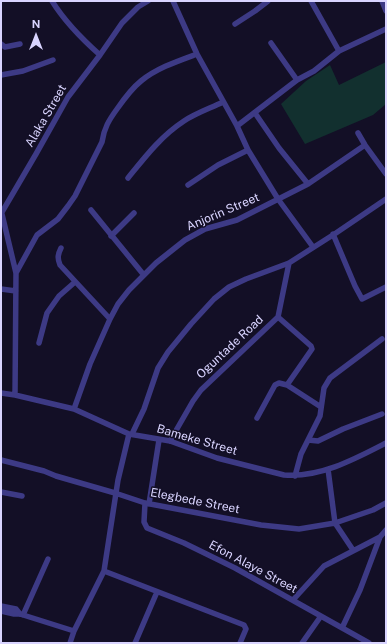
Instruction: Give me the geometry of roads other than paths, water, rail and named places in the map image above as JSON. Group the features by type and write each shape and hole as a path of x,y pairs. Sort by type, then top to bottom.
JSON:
{"street":[{"path":"52,1 79,36 100,55"},
{"name":"Alaka Street","path":"1,211 36,154 68,96 100,55 122,23 138,6 148,1"},
{"path":"173,1 197,54 237,126 248,150 278,199 313,247"},
{"path":"235,24 268,1"},
{"path":"311,1 339,51"},
{"path":"382,1 386,11"},
{"path":"237,126 297,80 314,71 339,51 386,29"},
{"path":"271,43 297,80"},
{"path":"1,44 5,47 20,44"},
{"path":"16,273 38,235 58,219 75,196 102,142 103,132 107,124 129,93 142,80 163,68 197,54"},
{"path":"1,75 23,71 54,60"},
{"path":"128,178 140,162 168,132 186,120 223,102"},
{"path":"255,113 308,184"},
{"path":"358,133 364,145 386,174"},
{"name":"Anjorin Street","path":"74,409 90,364 110,319 118,304 143,274 185,240 210,226 237,220 308,184 364,145"},
{"path":"188,185 218,165 248,150"},
{"path":"70,643 74,631 104,571 115,493 131,434 144,409 158,368 168,352 214,299 229,287 289,263 386,200"},
{"path":"91,210 143,274"},
{"path":"1,211 16,273 15,395"},
{"path":"111,236 134,213"},
{"path":"333,234 362,299 386,287"},
{"path":"61,248 58,255 60,265 110,319"},
{"name":"Oguntade Road","path":"170,441 201,390 278,317 289,263"},
{"path":"39,343 47,313 59,296 75,282"},
{"path":"1,289 16,291"},
{"path":"278,317 311,346 312,349 287,385"},
{"path":"295,476 301,454 320,416 324,388 330,378 382,339"},
{"path":"257,418 276,384 279,383 287,385 321,407"},
{"name":"Bameke Street","path":"1,393 74,409 131,434 170,441 236,463 284,475 295,476 311,474 328,469 386,443"},
{"path":"308,440 318,441 342,429 382,414"},
{"path":"147,503 159,440"},
{"name":"Elegbede Street","path":"1,460 44,470 56,476 147,503 261,525 299,529 335,523 373,510 386,503"},
{"path":"328,469 335,523 353,550"},
{"path":"1,492 22,496"},
{"name":"Efon Alaye Street","path":"147,503 144,522 147,528 184,543 229,565 369,643"},
{"path":"293,600 320,569 380,536 386,530"},
{"path":"342,628 360,590 380,536"},
{"path":"22,614 48,559"},
{"path":"104,571 244,625 246,629 240,643"},
{"path":"137,642 157,592"},
{"path":"1,606 16,609 22,614"},
{"path":"1,611 22,614 74,631"},
{"path":"302,643 321,616"}]}
